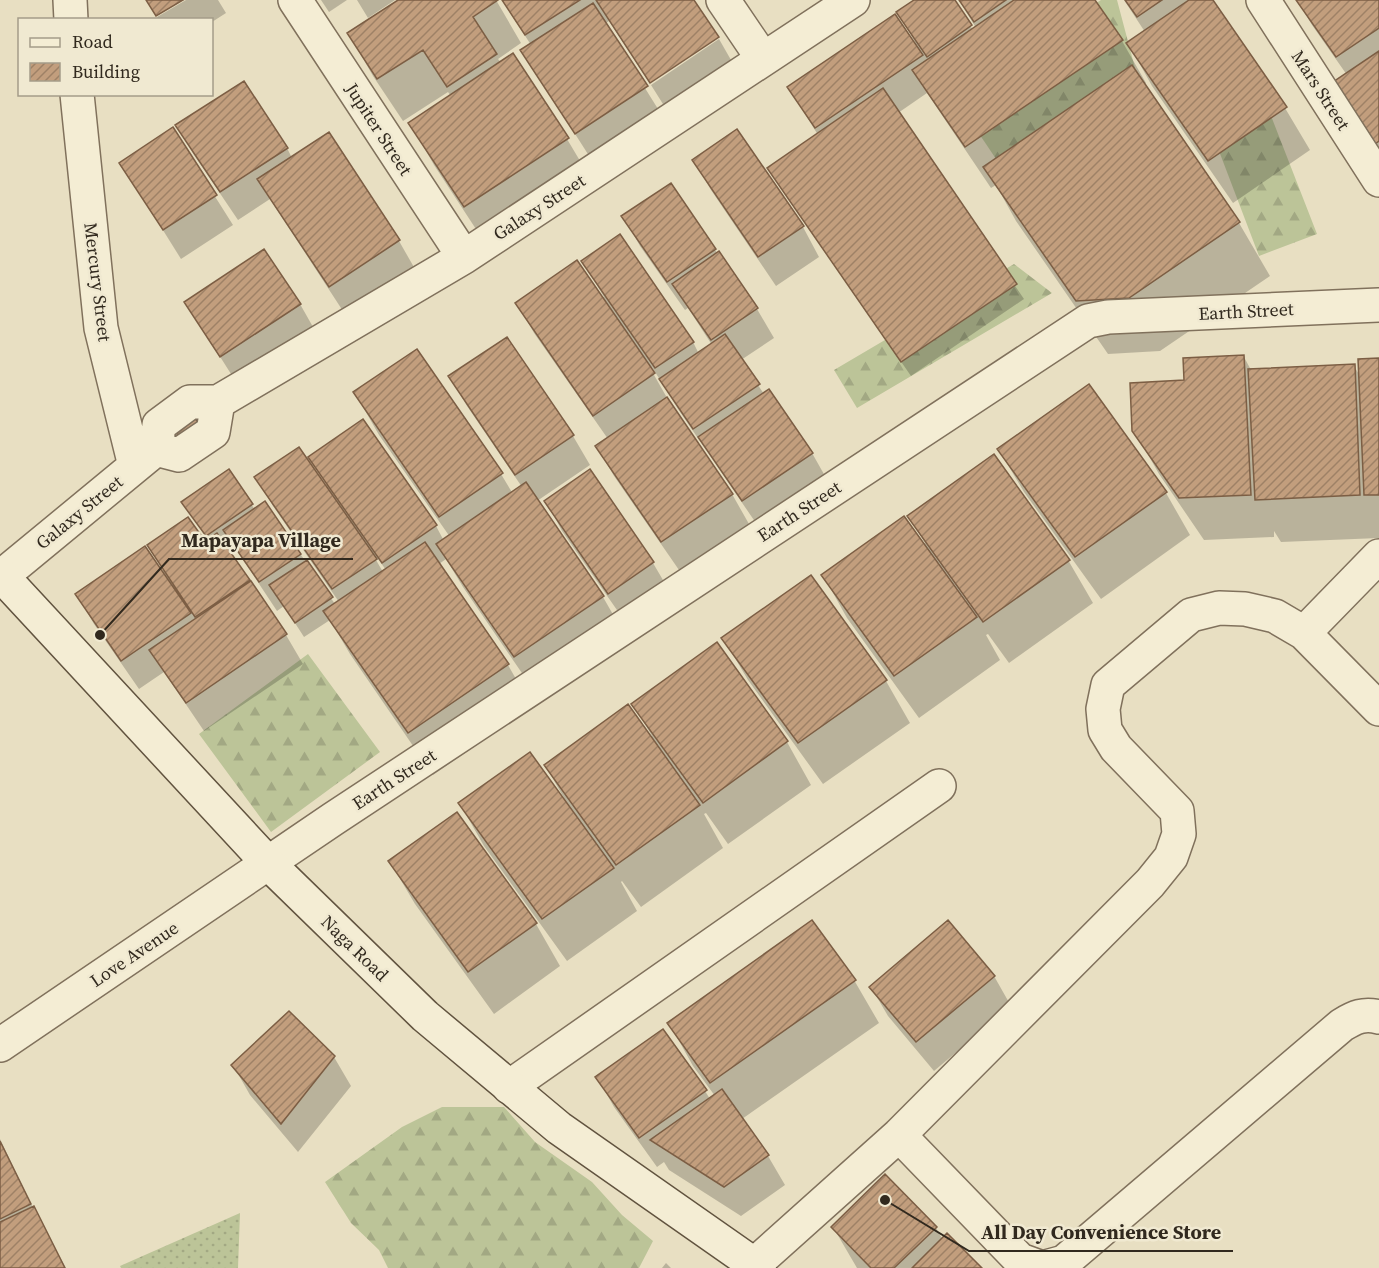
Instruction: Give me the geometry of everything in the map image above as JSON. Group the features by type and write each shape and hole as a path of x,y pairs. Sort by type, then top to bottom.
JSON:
{"street":[{"path":"70,0 71,18"},
{"name":"Jupiter Street","path":"295,0 464,257"},
{"path":"723,0 763,59"},
{"name":"Galaxy Street","path":"1,575 146,458 159,425 190,402 218,402 464,257 853,0"},
{"name":"Mars Street","path":"1263,0 1379,179"},
{"name":"Mercury Street","path":"77,96 101,328 146,458"},
{"name":"Earth Street","path":"268,863 1088,321 1108,317 1379,305"},
{"path":"1304,633 1379,556"},
{"name":"Naga Road","path":"1,575 268,863 425,1016 559,1128 757,1266"},
{"path":"757,1266 899,1135 1150,883 1171,857 1179,834 1177,811 1116,748 1105,730 1102,709 1108,685 1191,615 1219,608 1245,609 1275,616 1304,633 1379,709"},
{"path":"509,1087 939,786"},
{"name":"Love Avenue","path":"0,1046 268,863"},
{"path":"899,1135 1020,1260 1042,1268 1064,1262 1342,1025 1354,1017 1368,1014 1379,1017"}],"green space":[{"path":"1101,0 1117,0 1135,68 996,159 954,96"},
{"path":"1268,108 1317,234 1259,256 1211,130"},
{"path":"1014,264 1052,293 857,408 834,370"},
{"path":"308,654 380,752 271,832 199,734"},
{"path":"442,1107 504,1107 535,1142 592,1182 622,1215 653,1241 639,1268 388,1268 379,1250 351,1223 325,1182 402,1127"},
{"path":"240,1213 238,1268 121,1268 120,1266"}],"building":[{"path":"146,0 183,0 156,16"},
{"path":"398,0 498,0 473,17 497,54 447,87 423,50 377,79 347,33"},
{"path":"502,0 580,0 525,35"},
{"path":"596,0 694,0 719,37 650,83"},
{"path":"914,0 955,0 972,25 927,57 896,12"},
{"path":"959,0 1006,0 974,22"},
{"path":"1014,0 1095,0 1123,40 965,147 912,70"},
{"path":"1125,0 1162,0 1137,17"},
{"path":"1189,0 1213,0 1287,107 1208,161 1126,43"},
{"path":"1296,0 1379,0 1379,28 1336,57"},
{"path":"593,3 648,86 575,134 520,50"},
{"path":"895,14 923,55 815,128 787,87"},
{"path":"1379,51 1379,141 1375,144 1333,82"},
{"path":"513,53 569,138 464,207 408,123"},
{"path":"1132,65 1240,222 1129,298 1076,301 983,167"},
{"path":"244,81 288,148 220,192 175,125"},
{"path":"883,88 1017,284 901,362 767,168"},
{"path":"173,127 217,195 163,230 119,163"},
{"path":"737,129 804,226 758,257 692,160"},
{"path":"329,132 400,240 329,287 257,179"},
{"path":"671,183 716,249 667,282 621,216"},
{"path":"620,234 694,342 655,368 581,261"},
{"path":"264,249 301,304 220,357 184,302"},
{"path":"719,251 758,308 711,340 672,284"},
{"path":"577,260 655,373 593,416 515,303"},
{"path":"725,334 760,384 693,429 659,379"},
{"path":"507,337 574,435 515,475 448,376"},
{"path":"417,349 503,473 439,517 353,392"},
{"path":"1244,355 1251,495 1179,498 1132,431 1130,383 1184,380 1183,358"},
{"path":"1379,358 1379,495 1364,495 1358,359"},
{"path":"1355,364 1360,495 1255,500 1248,369"},
{"path":"1089,384 1167,492 1075,557 997,449"},
{"path":"769,389 813,453 742,501 698,437"},
{"path":"667,397 733,494 661,542 595,446"},
{"path":"191,413 200,425 181,440 173,428"},
{"path":"363,419 437,525 382,563 308,457"},
{"path":"299,447 377,559 332,589 254,477"},
{"path":"994,454 1070,560 983,622 907,516"},
{"path":"229,469 253,504 206,536 181,502"},
{"path":"590,469 654,562 608,594 544,501"},
{"path":"526,482 604,596 514,657 436,544"},
{"path":"265,501 301,554 259,582 223,530"},
{"path":"904,516 977,617 894,676 821,575"},
{"path":"188,517 205,541 217,533 250,580 195,617 147,545"},
{"path":"425,542 509,664 408,733 323,611"},
{"path":"145,546 191,613 121,661 75,594"},
{"path":"307,560 333,597 295,623 269,585"},
{"path":"811,575 887,680 798,743 721,638"},
{"path":"251,581 287,634 186,703 149,650"},
{"path":"717,642 788,741 703,803 631,704"},
{"path":"628,704 700,805 616,865 544,765"},
{"path":"530,752 614,868 542,919 458,803"},
{"path":"457,812 537,923 468,972 388,861"},
{"path":"812,920 856,980 710,1083 667,1023"},
{"path":"948,920 995,976 916,1042 869,987"},
{"path":"289,1011 335,1056 281,1124 231,1065"},
{"path":"663,1029 707,1090 639,1138 595,1077"},
{"path":"722,1089 769,1155 724,1187 650,1140"},
{"path":"0,1141 31,1204 0,1219"},
{"path":"885,1174 937,1227 894,1268 871,1268 831,1227"},
{"path":"34,1206 65,1268 0,1268 0,1222"},
{"path":"947,1233 982,1268 912,1268"}],"place":[{"name":"Mapayapa Village","path":"100,635"},
{"name":"All Day Convenience Store","path":"885,1200"}]}
